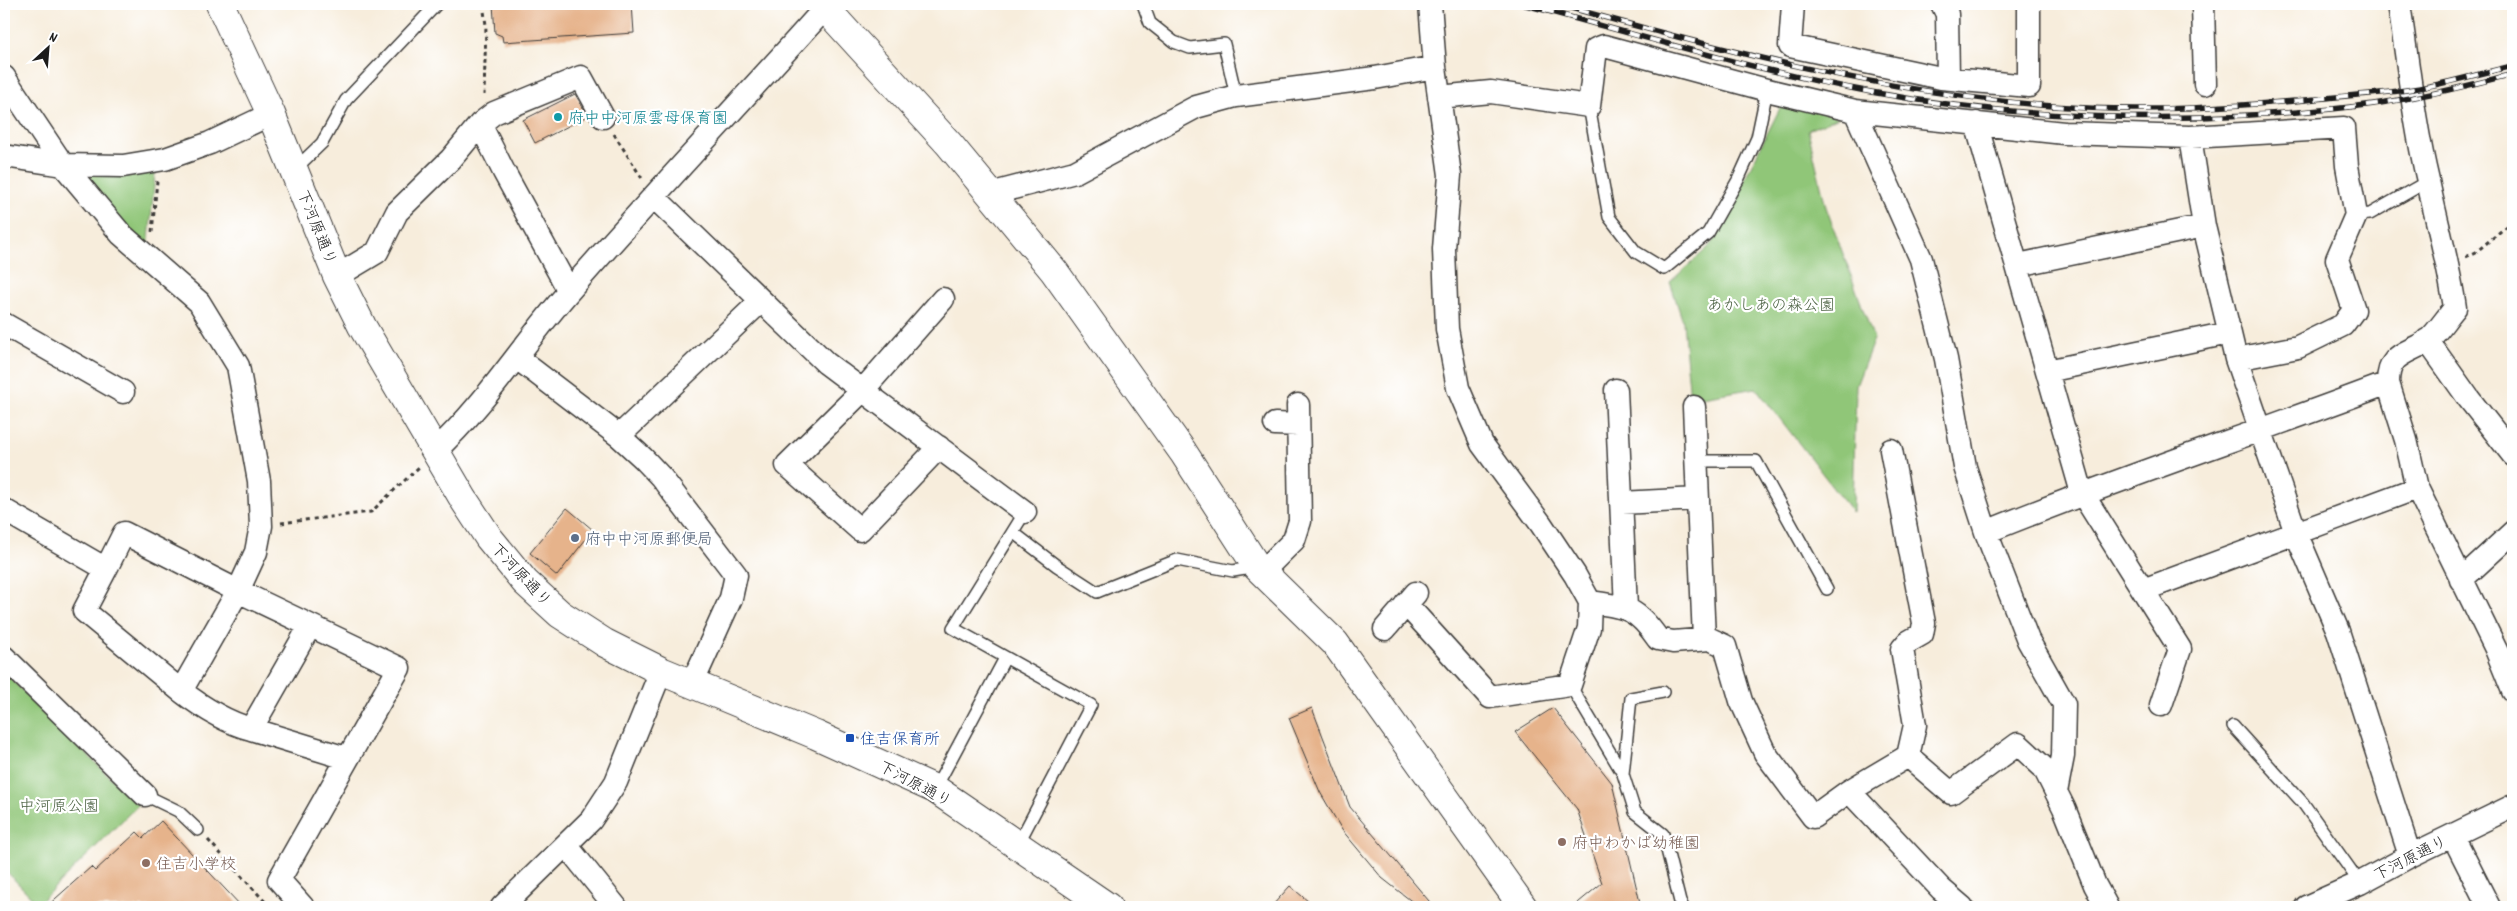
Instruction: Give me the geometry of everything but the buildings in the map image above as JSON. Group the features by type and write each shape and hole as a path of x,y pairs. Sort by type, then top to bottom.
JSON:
{"street":[{"name":"下河原通り","path":"220,4 271,114 337,276 362,326 435,451 489,538 525,582 567,619 605,643 661,671 816,734 935,789 1017,847 1108,907"},
{"path":"1385,629 1411,598 1490,697 1570,685 1589,628 1590,602 1575,575 1541,524 1482,444 1458,388 1447,329 1444,249 1450,175 1435,67 1430,4"},
{"path":"1792,4 1790,46 1948,78 2029,86 2029,4"},
{"path":"1942,4 1947,14 1948,78"},
{"path":"2203,4 2204,84"},
{"path":"2400,4 2414,104 2428,181 2449,264 2455,308 2427,340 2401,353 2388,374 2388,383 2406,440 2417,488 2513,691"},
{"path":"435,451 455,432 517,358 569,291 824,6 908,98 1060,279 1184,452 1259,569 1335,643 1523,907"},
{"path":"1439,97 1491,92 1590,106 1596,49 1604,46 1767,90 1855,111 2064,133 2190,137 2344,128 2347,166 2356,215 2337,259 2354,310 2343,325 2298,346 2236,359"},
{"path":"990,194 1075,172 1196,107 1236,96 1375,78 1435,67"},
{"path":"4,77 63,165 121,234 198,302 238,366 259,481 261,526 256,552 238,591 182,691"},
{"path":"337,276 377,252 397,212 451,159 480,124 494,113 581,78 603,117"},
{"path":"1855,111 1921,259 1946,359 1965,467 1986,532 2028,640 2064,704 2063,756 2056,792"},
{"path":"4,156 63,165 123,166 158,160 210,143 271,114"},
{"path":"1976,123 2082,493 2180,649 2161,704"},
{"path":"480,124 569,291"},
{"path":"2190,137 2204,226 2236,359 2296,533 2338,631 2410,856"},
{"path":"654,197 826,364 1025,512"},
{"path":"2018,265 2204,226"},
{"path":"939,447 860,530 787,465 863,390 944,299"},
{"path":"618,436 761,301"},
{"path":"4,324 124,392"},
{"path":"2047,371 2229,333"},
{"path":"2427,340 2469,399 2513,455"},
{"path":"517,358 618,436 661,477 736,575 731,598 692,684"},
{"path":"1986,532 2082,493 2260,432 2388,383"},
{"path":"1616,390 1626,608"},
{"path":"1694,408 1704,639"},
{"path":"1259,569 1294,540 1300,521 1298,415 1275,424"},
{"path":"1590,602 1626,608 1646,622 1658,639 1673,642 1704,639 1725,646 1742,701 1765,753 1813,817 1849,792 1908,756 1915,724 1902,649 1908,642 1922,634 1924,623 1891,450"},
{"path":"2143,590 2417,488"},
{"path":"1621,503 1698,499"},
{"path":"4,510 106,569"},
{"path":"2461,580 2513,532"},
{"path":"303,907 279,880 346,758 399,668 238,591 124,533 84,611 198,704 230,723 346,758"},
{"path":"251,729 310,626"},
{"path":"4,657 145,795"},
{"path":"502,907 591,820 616,782 661,671"},
{"path":"1908,756 1951,793 2018,744 2044,768 2095,885 2107,907"},
{"path":"1849,792 1941,889 1962,907"},
{"name":"下河原通り","path":"2315,906 2410,856 2513,806"},
{"path":"2453,836 2489,907"},
{"path":"566,845 616,907"}],"lane":[{"path":"294,170 322,143 346,100 437,4"},
{"path":"1143,4 1150,23 1174,42 1190,48 1224,44 1236,96"},
{"path":"1590,106 1609,217 1636,252 1664,269 1708,233 1738,180 1757,138 1767,90"},
{"path":"2356,215 2370,214 2428,181"},
{"path":"1696,461 1756,461 1827,589"},
{"path":"1017,847 1091,705 953,628 1014,533 1025,512"},
{"path":"1014,533 1057,566 1097,592 1177,560 1233,571 1259,569"},
{"path":"935,789 1005,658"},
{"path":"1570,685 1623,774 1635,812 1663,834 1683,907"},
{"path":"1623,774 1631,698 1663,692"},
{"path":"2233,726 2303,803 2360,883"},
{"path":"145,795 178,811 198,830"}],"path":[{"path":"480,124 486,25 483,4"},
{"path":"603,117 654,197"},
{"path":"150,258 158,160"},
{"path":"2449,264 2476,252 2513,221"},
{"path":"261,526 371,512 435,451"},
{"path":"198,830 270,907"}],"green space":[{"name":"あかしあの森公園","path":"1784,100 1839,117 1808,130 1826,207 1874,339 1856,386 1853,513 1756,388 1690,399 1683,322 1670,282 1712,244"},
{"path":"156,163 148,251 124,230 81,167"},
{"name":"中河原公園","path":"4,672 138,805 38,904 4,869"}],"railway":[{"path":"1522,4 1696,51 1827,83 1918,100 2059,115 2154,118 2311,111 2394,101 2513,74"},
{"path":"1557,4 1680,38 1865,80 1990,100 2053,106 2152,109 2218,107 2283,102 2413,89 2513,66"}],"place":[{"name":"府中中河原雲母保育園","path":"558,117"},
{"name":"府中中河原郵便局","path":"575,538"},
{"name":"住吉保育所","path":"850,738"},
{"name":"府中わかば幼稚園","path":"1562,842"},
{"name":"住吉小学校","path":"146,863"}]}
